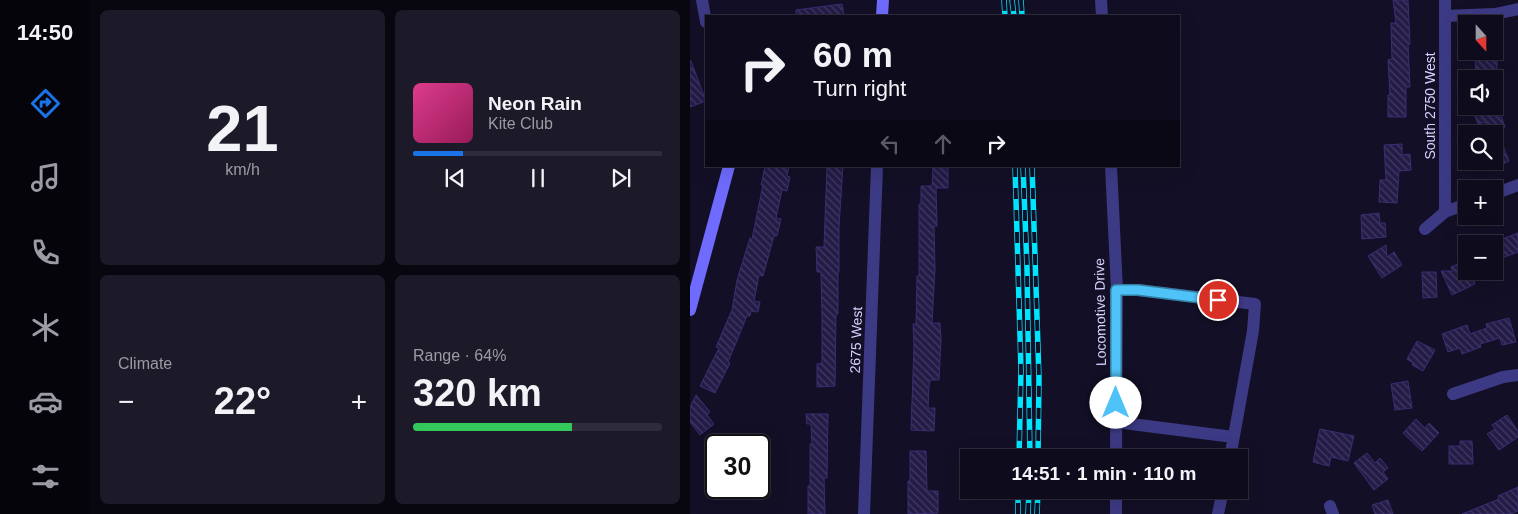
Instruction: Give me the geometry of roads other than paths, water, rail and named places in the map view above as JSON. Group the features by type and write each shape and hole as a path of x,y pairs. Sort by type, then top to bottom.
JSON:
{"street":[{"path":"702,0 705,16"},
{"path":"882,15 883,0"},
{"path":"1101,0 1102,15"},
{"name":"South 2750 West","path":"1445,212 1446,0"},
{"path":"1445,16 1495,14 1518,8"},
{"path":"690,310 728,167"},
{"name":"2675 West","path":"864,514 877,167"},
{"name":"Locomotive Drive","path":"1111,167 1116,290 1116,449"},
{"path":"1503,191 1518,185"},
{"path":"1425,229 1445,212 1458,207"},
{"path":"1116,290 1138,290 1255,304 1253,331 1231,449"},
{"path":"1453,394 1503,377 1518,375"},
{"path":"1116,422 1233,437"},
{"path":"1116,499 1116,514"},
{"path":"1218,514 1221,499"}],"railway":[{"path":"1004,0 1005,15"},
{"path":"1012,0 1014,15"},
{"path":"1021,0 1022,15"},
{"path":"1015,167 1021,370 1019,449"},
{"path":"1023,167 1027,268 1030,449"},
{"path":"1032,167 1039,378 1038,449"},
{"path":"1018,499 1018,514"},
{"path":"1028,514 1029,499"},
{"path":"1037,514 1038,499"}]}
